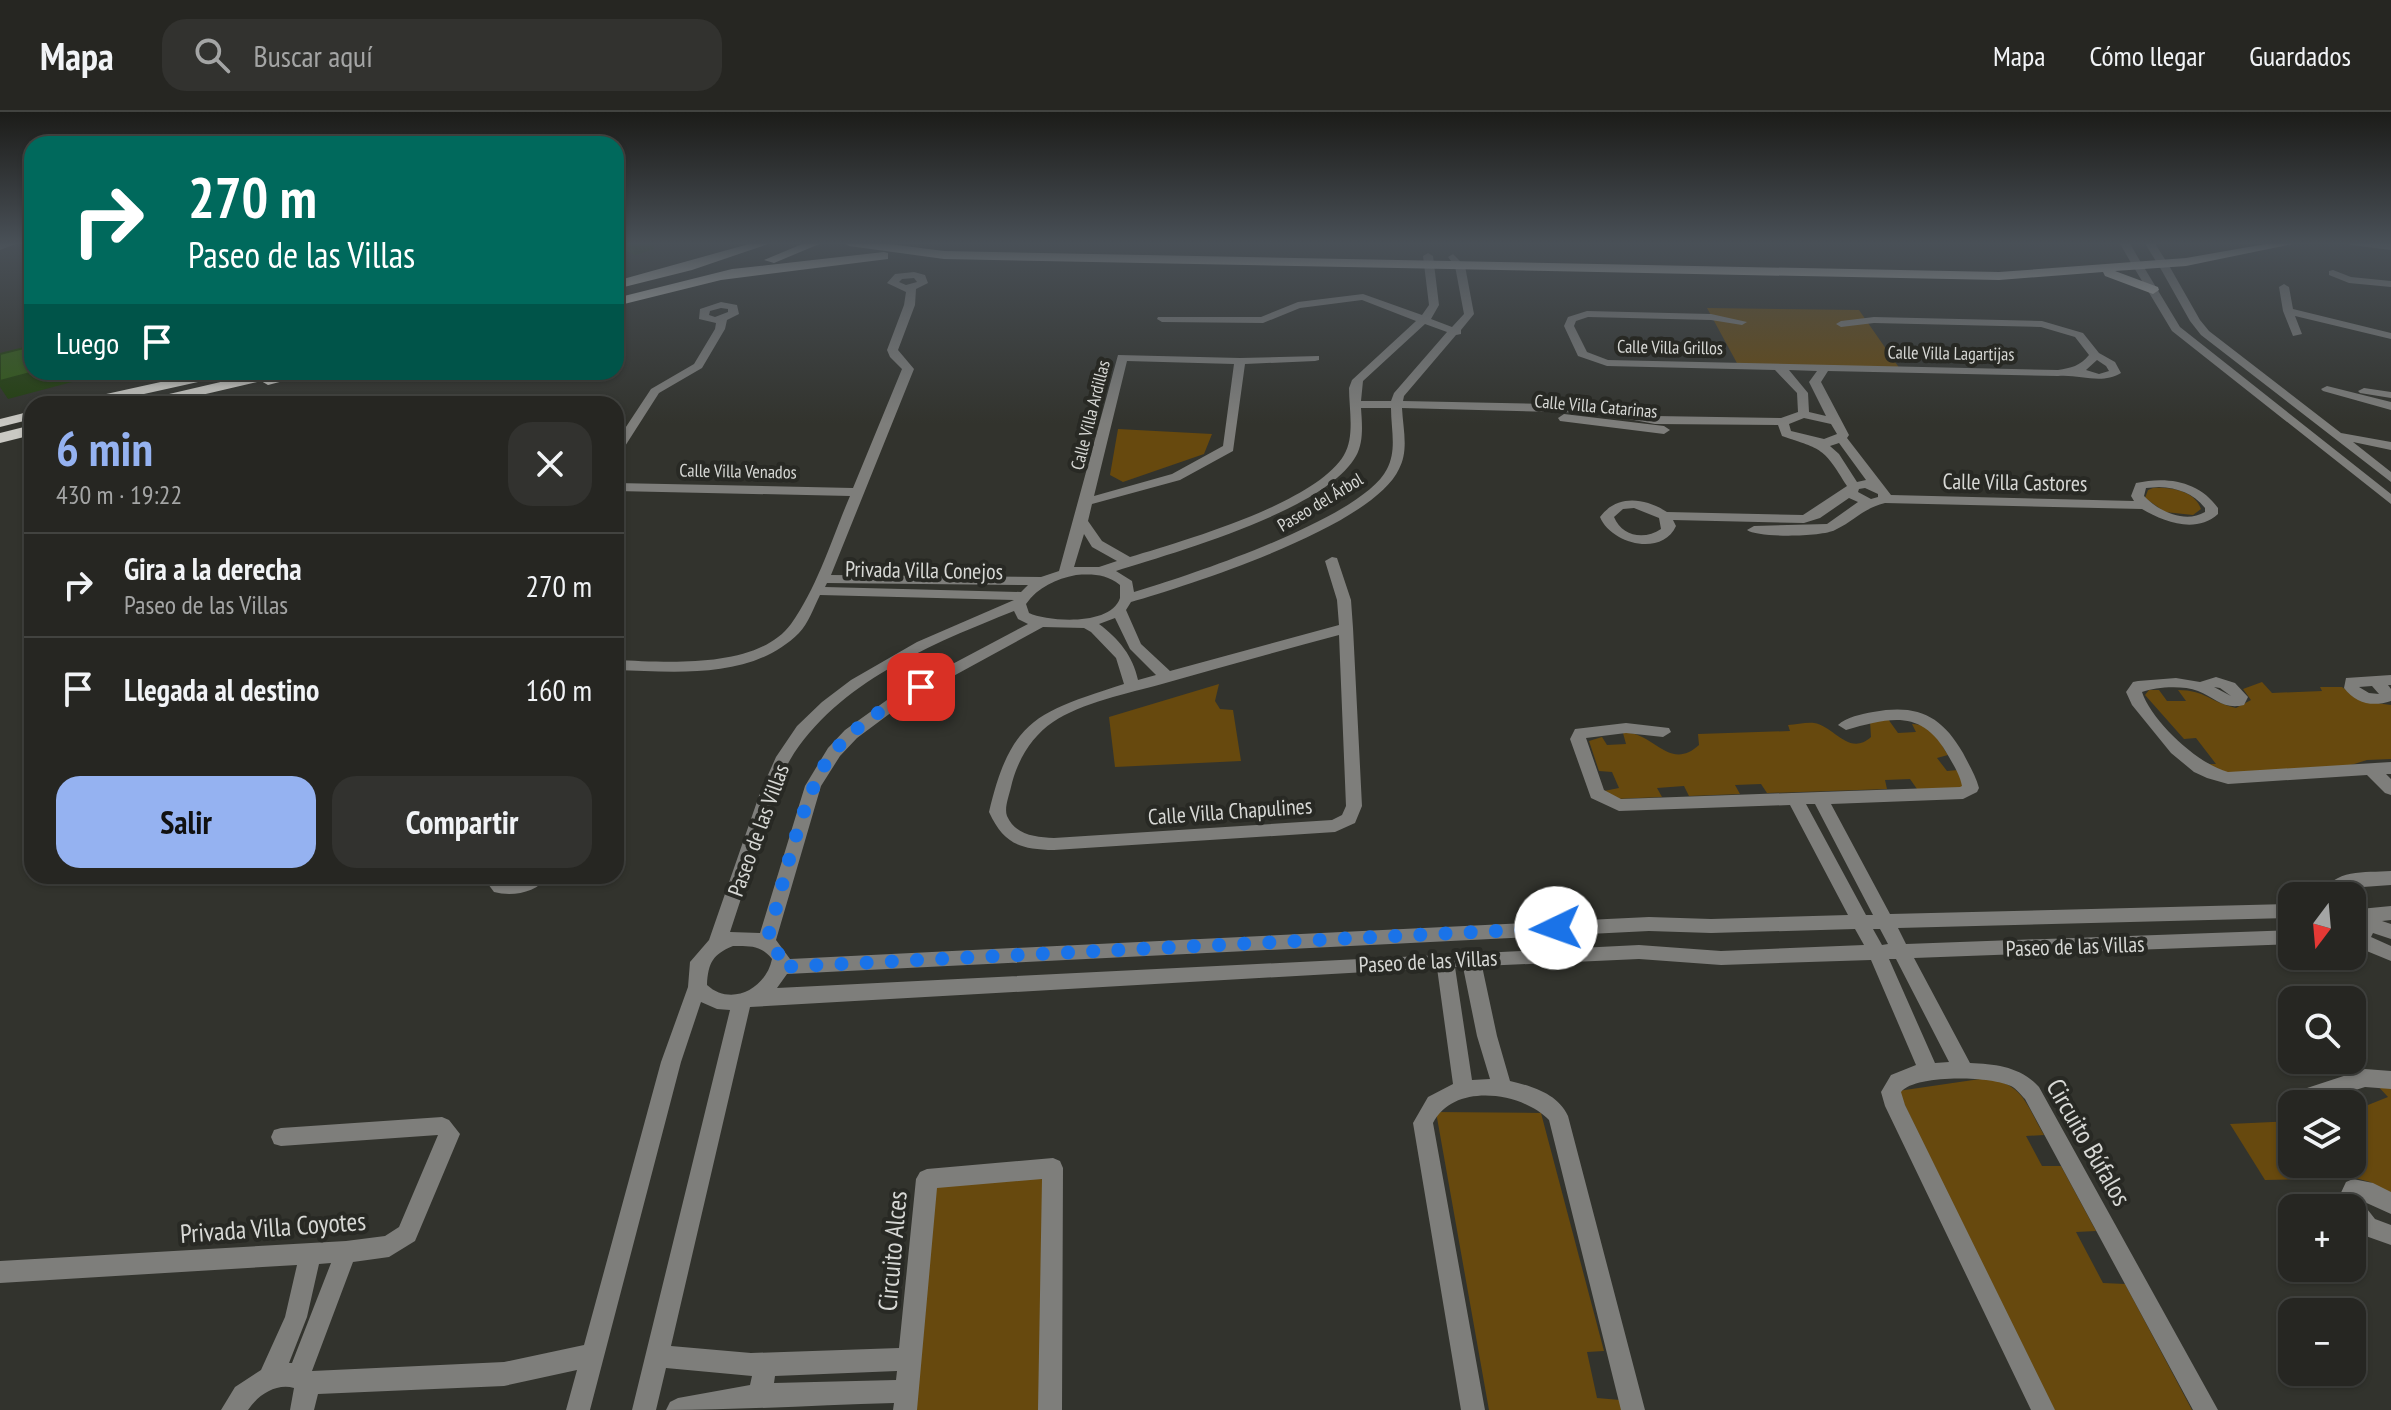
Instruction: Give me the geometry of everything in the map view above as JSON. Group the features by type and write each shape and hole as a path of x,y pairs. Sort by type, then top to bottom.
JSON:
{"main road":[{"path":"145,396 181,380"},
{"path":"146,396 199,380"},
{"path":"192,393 247,380"},
{"path":"155,396 266,380"},
{"path":"0,423 24,417"},
{"path":"0,438 24,432"}],"street":[{"path":"819,585 907,373 906,365 894,355 892,346 912,303"},
{"path":"1162,319 1263,320 1298,305 1318,303"},
{"path":"1376,303 1422,322 1457,332"},
{"path":"1422,322 1434,303"},
{"path":"1396,409 1406,384 1457,332 1469,314 1466,303"},
{"path":"2160,303 2176,329 2391,500"},
{"path":"2186,303 2205,333 2391,478"},
{"path":"2287,303 2297,334"},
{"path":"2288,311 2391,336"},
{"name":"Calle Villa Grillos","path":"1742,322 1711,317 1587,314 1572,319 1569,326 1577,349 1597,361 1825,368"},
{"path":"624,439 655,391 698,366 720,329 722,319"},
{"name":"Calle Villa Lagartijas","path":"1825,368 2076,371 2099,377 2115,373 2111,364 2095,355 2079,335 2042,324 1874,320 1841,324"},
{"name":"Paseo del Árbol","path":"1043,581 1065,573 1100,571 1222,532 1328,479 1351,455 1358,380 1422,322"},
{"path":"2076,371 2088,365 2095,355"},
{"name":"Calle Villa Ardillas","path":"1065,573 1122,357 1240,361 1315,358"},
{"name":"Calle Villa Ardillas","path":"1086,502 1176,477 1229,448 1240,361"},
{"path":"1778,367 1801,388 1806,405 1803,414 1784,427"},
{"path":"1825,368 1815,382 1841,428 1841,438 1880,492"},
{"path":"2391,395 2327,389 2391,406"},
{"name":"Calle Villa Catarinas","path":"1354,409 1572,418 1652,430 1784,427"},
{"name":"Paseo del Árbol","path":"1038,624 1067,626 1087,623 1123,604 1265,554 1298,538 1367,496 1388,478 1398,459 1396,409"},
{"path":"1803,414 1835,422"},
{"path":"1784,427 1820,443 1835,457 1854,497 1867,502"},
{"path":"2302,429 2391,446"},
{"path":"1820,443 1841,438"},
{"name":"Calle Villa Castores","path":"1880,492 2141,501 2165,516 2189,521 2207,518 2211,514 2208,502 2201,496 2169,484 2140,486 2141,501"},
{"name":"Calle Villa Venados","path":"624,487 859,492"},
{"path":"1852,488 1880,492 1830,528 1817,531 1666,521 1804,519 1815,515 1852,488"},
{"path":"1081,521 1097,544 1128,562"},
{"path":"1332,561 1344,600 1346,628"},
{"path":"1100,571 1111,572 1127,584 1123,604 1132,687"},
{"name":"Privada Villa Conejos","path":"624,665 712,666 753,656 784,639 795,629 819,585 903,587 1043,581"},
{"name":"Paseo de las Villas","path":"716,946 777,771 797,737 817,714 841,694 891,663 1021,600 1043,581"},
{"name":"Privada Villa Conejos","path":"903,587 1021,600"},
{"path":"1021,600 1023,616 1038,624"},
{"path":"1087,623 1167,677"},
{"name":"Paseo de las Villas","path":"767,940 813,786 834,752 851,734 899,699 1038,624"},
{"name":"Calle Villa Chapulines","path":"1346,628 1354,806 1349,819 1335,826 1054,844 1033,843 1005,828 997,812 997,801 1016,751 1030,734 1062,710 1132,687 1346,628"},
{"path":"2206,688 2168,683 2138,686 2134,692 2137,701 2193,767 2209,775 2228,778 2391,768"},
{"path":"1663,732 1626,728 1581,733 1578,739 1597,794 1619,805 1963,793 1971,788 1969,779 1935,725 1924,719 1889,716 1846,725"},
{"path":"2372,770 2391,789"},
{"path":"1820,798 1964,1071"},
{"path":"1795,799 1863,923 1929,1072"},
{"path":"2345,882 2391,878"},
{"path":"498,884 510,888 526,884"},
{"name":"Paseo de las Villas","path":"780,967 1649,924 1888,923 2278,911"},
{"path":"2366,922 2391,913"},
{"path":"2366,927 2391,932"},
{"path":"2366,933 2391,954"},
{"path":"578,1410 671,1062 697,987 698,965 716,946 742,936 767,940 780,956 780,967 767,988 749,999 714,1001 697,987"},
{"name":"Paseo de las Villas","path":"749,999 1639,952 1721,958 2278,938"},
{"path":"1471,959 1487,1036 1503,1090"},
{"path":"1445,960 1464,1090"},
{"path":"644,1410 749,999"},
{"path":"1907,1020 1936,1018"},
{"path":"1456,1037 1487,1036"},
{"name":"Circuito Búfalos","path":"2043,1410 1895,1106 1891,1092 1897,1081 1929,1072 1964,1071 2018,1079 2032,1093 2206,1410"},
{"path":"2327,1090 2365,1078 2391,1080"},
{"path":"1473,1410 1423,1123 1432,1105 1445,1095 1464,1090 1503,1090 1537,1097 1550,1104 1558,1116 1633,1410"},
{"name":"Privada Villa Coyotes","path":"0,1272 346,1252 389,1246 407,1234 450,1138 449,1130 442,1126 281,1137"},
{"name":"Circuito Alces","path":"906,1401 927,1179 1053,1168 1050,1410"},
{"path":"2351,1194 2353,1189 2373,1193 2391,1204"},
{"path":"2366,1225 2391,1235"},
{"path":"302,1410 307,1393 302,1380 346,1252"},
{"path":"270,1376 298,1312 309,1254"},
{"path":"233,1410 247,1390 281,1373 302,1380 504,1374 592,1355"},
{"path":"656,1355 713,1364 765,1365 910,1359"},
{"path":"760,1396 765,1365"},
{"path":"678,1410 714,1400 760,1396 906,1401"}],"shaded area":[{"path":"1707,308 1859,310 1900,369 1738,365"},
{"path":"1118,429 1212,434 1204,454 1123,482 1110,475"},
{"path":"2175,489 2188,494 2201,509 2193,515 2165,512 2145,498 2148,490"},
{"path":"2262,682 2272,693 2342,687 2361,701 2391,705 2391,759 2367,760 2338,769 2226,775 2204,764 2216,764 2196,738 2184,739 2145,695 2149,690 2159,690 2167,701 2186,701 2178,690 2187,691 2236,708 2251,700 2243,689"},
{"path":"1219,684 1215,701 1220,709 1233,710 1241,761 1115,767 1109,717"},
{"path":"1888,719 1898,733 1916,732 1912,724 1930,730 1948,755 1937,758 1947,771 1958,770 1962,775 1962,788 1917,789 1910,779 1885,780 1887,789 1767,793 1761,784 1735,785 1740,794 1689,796 1684,786 1657,788 1662,797 1614,799 1604,791 1619,788 1612,772 1599,771 1589,741 1602,737 1607,745 1626,744 1623,733 1633,734 1678,754 1699,745 1698,734 1790,731 1788,725 1811,723 1821,725 1856,744 1871,737 1870,721"},
{"path":"1980,1079 2005,1084 2021,1095 2044,1135 2026,1136 2042,1166 2061,1166 2096,1231 2076,1232 2103,1283 2125,1284 2192,1410 2051,1410 1898,1091"},
{"path":"2375,1083 2391,1084 2391,1194 2370,1182 2355,1178 2366,1178 2366,1106 2388,1097"},
{"path":"1436,1112 1541,1113 1604,1351 1587,1352 1597,1398 1620,1400 1622,1410 1489,1410"},
{"path":"2278,1122 2278,1178 2355,1178 2265,1180 2230,1124"},
{"path":"1048,1174 1042,1410 913,1410 935,1182"}],"building":[{"path":"24,348 24,375 0,381 0,354"}],"route":[{"path":"921,687 851,734 821,770 813,786 767,940 780,956 780,967 1556,928"}]}
